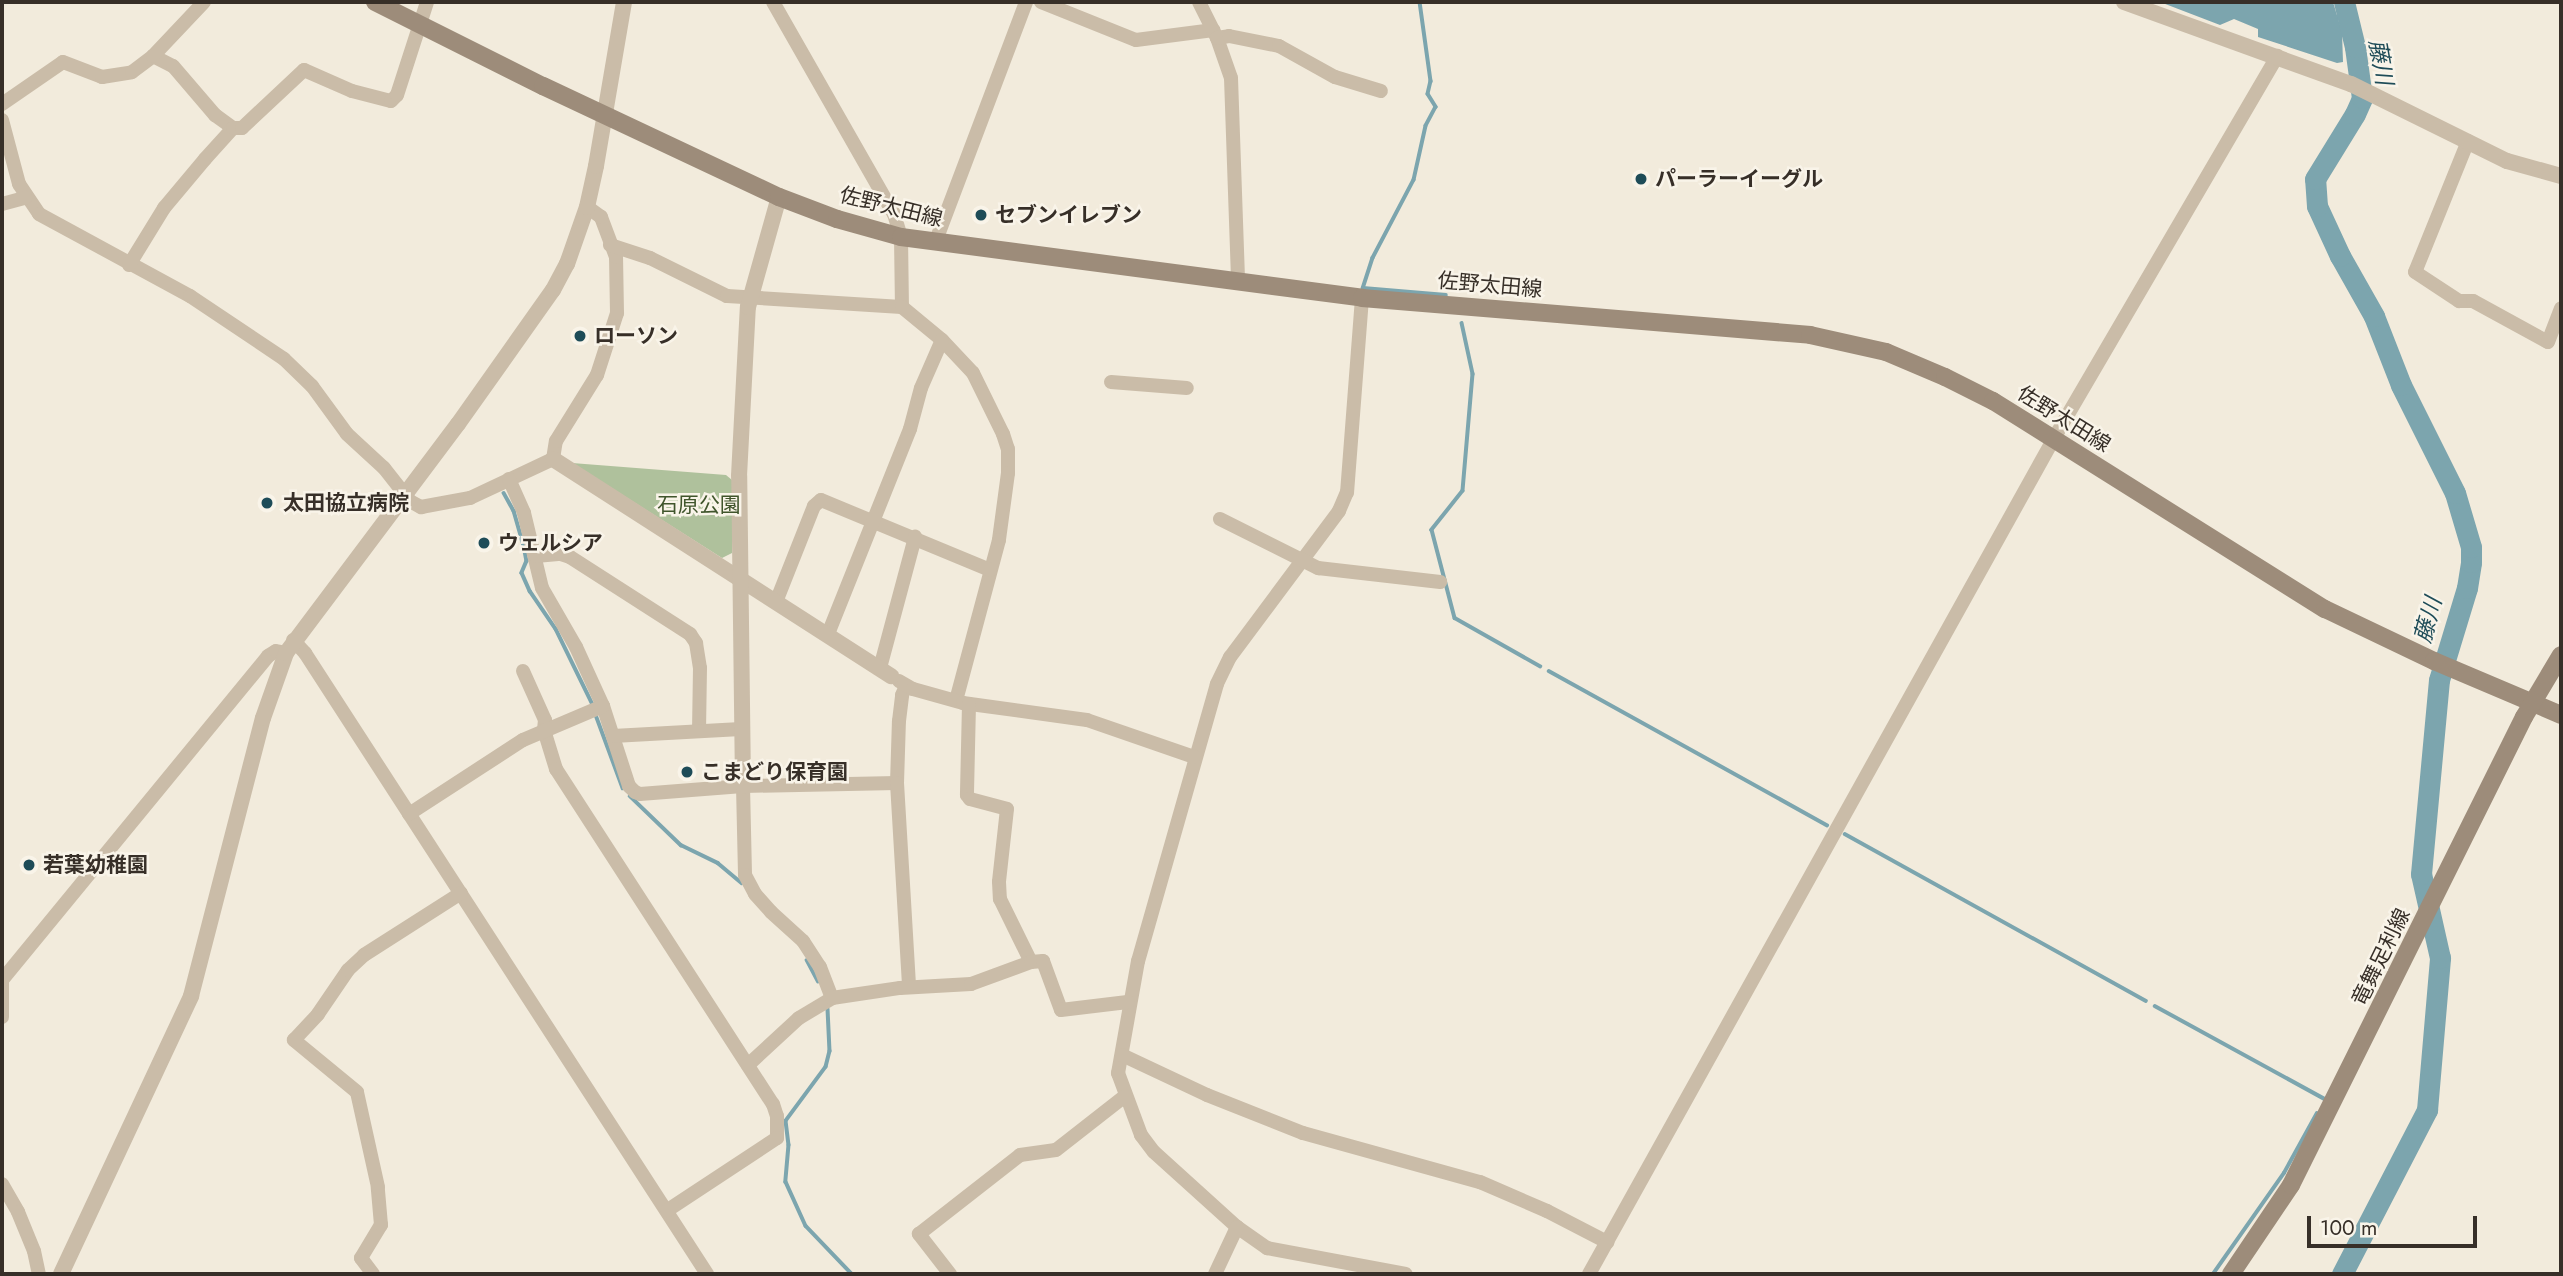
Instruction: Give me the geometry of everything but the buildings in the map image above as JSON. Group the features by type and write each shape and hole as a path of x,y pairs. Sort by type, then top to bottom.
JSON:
{"main road":[{"name":"佐野太田線","path":"375,2 604,116 779,197 837,219 901,237 1362,298 1732,326 1848,342 1903,358 1993,401 2306,599 2445,666 2561,715"},
{"name":"竜舞足利線","path":"2231,1274 2291,1185 2531,704 2561,655"}],"street":[{"path":"2,104 63,62 89,73 111,78 132,72 153,56 204,2"},
{"path":"153,56 173,66 215,115 233,128 242,128 304,70 352,91 391,101 397,95 427,2"},
{"path":"61,1274 191,996 263,719 290,646 553,290 567,264 587,207 624,2"},
{"path":"773,2 894,214 901,237 902,307"},
{"path":"935,243 1026,2"},
{"path":"1041,2 1136,40 1215,34 1279,46 1335,77 1381,91"},
{"path":"1199,2 1215,34 1231,78 1238,281"},
{"path":"2131,3 2372,93 2507,161 2561,176"},
{"path":"1589,1274 2053,440 2277,56"},
{"path":"2,120 25,198 45,219 190,296 293,365 313,386 338,424 384,468 416,505 431,507 470,498 553,459"},
{"path":"129,265 164,208 233,128"},
{"path":"2468,141 2415,272 2459,301 2473,301 2548,342 2561,308"},
{"path":"779,197 749,297 739,470 745,875 755,894 803,941 820,967 832,998"},
{"path":"2,204 25,198"},
{"path":"553,459 556,441 597,375 617,313 617,266 601,217 587,207"},
{"path":"610,245 650,258 714,292 749,297 902,307 942,340 973,373 1008,449 1009,473 999,540 962,702 967,794 971,799 1007,809 999,883 1000,899 1031,962"},
{"path":"1362,298 1347,492 1339,511 1230,657 1217,684 1194,757 1128,1002 1118,1073 1141,1135 1154,1152 1237,1227 1267,1248 1406,1274"},
{"path":"828,634 914,418 921,388 942,340"},
{"path":"1111,382 1188,388"},
{"path":"553,459 906,686 962,702 1087,720 1194,757"},
{"path":"509,479 524,513 542,588 576,647 603,706 629,786 635,792 743,786 897,783"},
{"path":"776,602 817,502 826,500 990,570"},
{"path":"1220,519 1318,568 1440,582"},
{"path":"886,672 915,537"},
{"path":"536,556 561,554 570,557 690,634 696,643 700,668 699,731"},
{"path":"2,1017 2,980 268,656 290,646 305,653 707,1274"},
{"path":"523,671 545,720 544,730 556,769 773,1104 777,1116 777,1138 668,1210"},
{"path":"906,686 902,695 899,721 897,783 909,987"},
{"path":"409,814 544,730 603,706"},
{"path":"612,736 741,729"},
{"path":"373,1274 361,1258 381,1224 378,1187 356,1092 294,1040 318,1014 348,970 364,955 461,893"},
{"path":"748,1065 799,1018 832,998 909,987 971,984 1031,962 1043,961 1061,1010 1116,1001 1128,1002"},
{"path":"1122,1055 1207,1095 1303,1133 1480,1182 1547,1211 1606,1242"},
{"path":"950,1274 919,1234 1020,1155 1055,1150 1125,1096"},
{"path":"2,1184 22,1221 34,1251 38,1274"},
{"path":"1215,1274 1237,1227"}],"green space":[{"name":"石原公園","path":"572,463 726,475 732,480 732,553 722,558"}],"water":[{"path":"2160,2 2333,2 2342,32 2343,62 2337,63 2258,37 2258,29 2234,19 2220,25"}],"waterway":[{"path":"1420,2 1431,81 1428,94 1436,107 1426,126 1414,180 1373,258 1363,288 1446,295"},
{"name":"藤川","path":"2342,1274 2427,1110 2440,958 2421,874 2439,680 2467,588 2471,562 2471,547 2455,493 2401,385 2374,316 2340,256 2317,206 2315,179 2362,98 2355,47 2344,2"},
{"path":"2336,17 2347,16"},
{"name":"藤川","path":"2352,63 2359,66"},
{"path":"1462,323 1473,374 1463,491 1432,530 1455,618 1540,666"},
{"path":"504,493 514,511 524,546 527,561 522,573 530,591 556,629 593,705"},
{"path":"1549,671 1827,825"},
{"path":"596,715 623,788"},
{"path":"630,796 681,845 718,863 742,883"},
{"path":"1845,834 2146,1001"},
{"path":"807,960 818,981"},
{"path":"2155,1006 2325,1099"},
{"path":"828,1009 830,1051 826,1067 786,1121 789,1145 786,1182 806,1226 852,1274"},
{"path":"2213,1274 2284,1173 2317,1113"}],"place":[{"name":"パーラーイーグル","path":"1641,179"},
{"name":"セブンイレブン","path":"981,215"},
{"name":"ローソン","path":"580,336"},
{"name":"太田協立病院","path":"267,503"},
{"name":"ウェルシア","path":"484,543"},
{"name":"こまどり保育園","path":"687,772"},
{"name":"若葉幼稚園","path":"29,865"}]}
